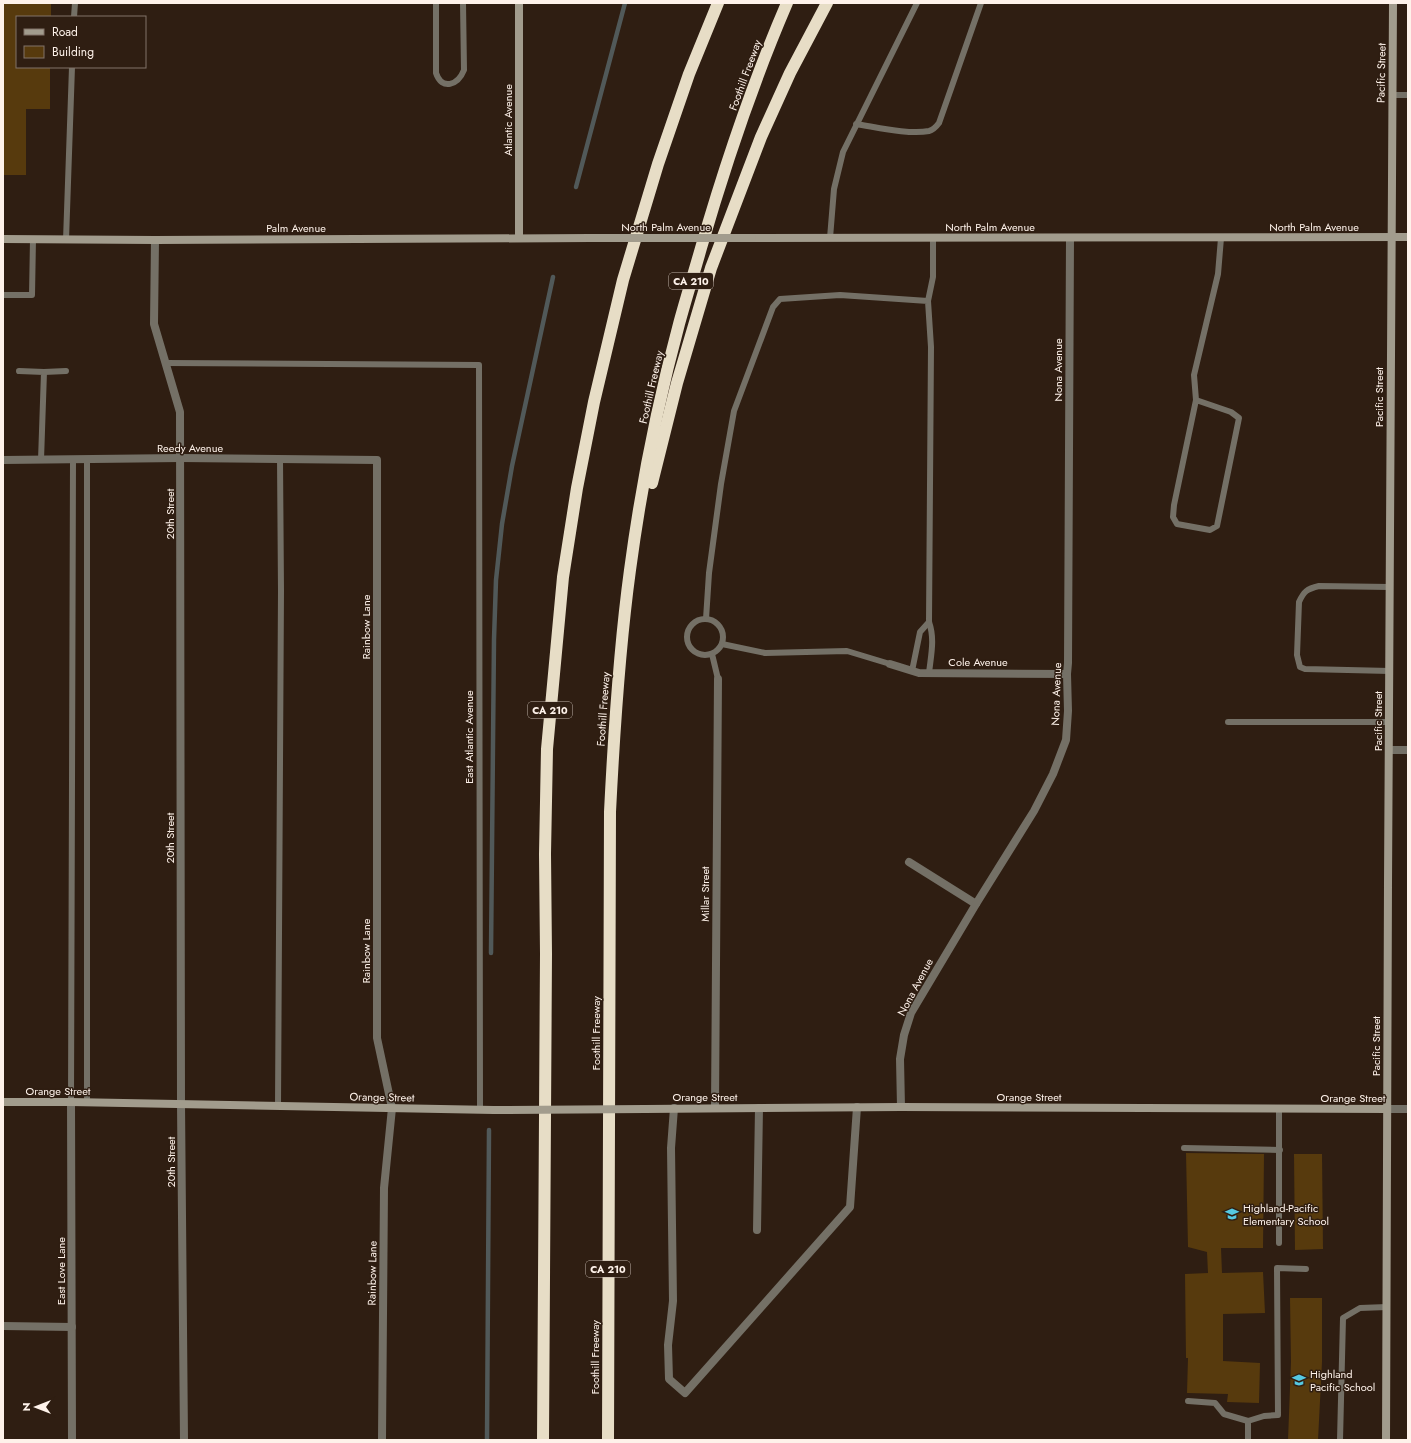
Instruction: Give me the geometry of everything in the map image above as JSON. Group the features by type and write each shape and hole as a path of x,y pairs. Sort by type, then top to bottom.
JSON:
{"highway":[{"name":"CA 210","path":"543,1440 546,954 545,854 547,757 554,662 563,577 577,488 594,402 623,280 660,157 689,74 718,3"},
{"name":"Foothill Freeway","path":"608,1440 610,812 614,731 630,569 650,450 679,324 722,176 770,43 788,3"},
{"path":"630,569 677,383 711,268 761,137 790,73 827,3"}],"street":[{"name":"Atlantic Avenue","path":"519,3 519,238"},
{"name":"Pacific Street","path":"1386,1440 1390,671 1390,238 1393,3"},
{"path":"1390,238 1408,237"},
{"name":"Palm Avenue","path":"3,239 155,240 590,238"},
{"name":"North Palm Avenue","path":"590,238 1390,238"},
{"name":"Nona Avenue","path":"901,1107 900,1059 904,1035 911,1013 1034,810 1053,774 1066,740 1068,710 1070,238"},
{"name":"20th Street","path":"155,240 154,324 180,412 184,1440"},
{"name":"Reedy Avenue","path":"3,460 181,458 377,460"},
{"name":"Rainbow Lane","path":"377,460 377,1038 392,1108 384,1188 382,1440"},
{"name":"Cole Avenue","path":"890,664 919,673 1067,674"},
{"name":"Millar Street","path":"715,1108 718,679"},
{"path":"1389,750 1408,750"},
{"path":"909,862 976,904"},
{"name":"Orange Street","path":"3,1102 494,1110 857,1107 1408,1109"},
{"name":"East Love Lane","path":"71,1102 72,1440"},
{"path":"674,1108 671,1148 673,1302 668,1345 669,1379 685,1393 850,1207 857,1107"},
{"path":"757,1230 759,1108"},
{"path":"3,1326 72,1327"}],"lane":[{"path":"74,3 74,16"},
{"path":"436,3 436,73 438,80 443,83 451,84 461,77 464,70 463,3"},
{"path":"830,238 834,189 843,152 917,3"},
{"path":"856,124 910,131 928,131 934,129 939,123 981,3"},
{"path":"66,240 72,68"},
{"path":"1392,95 1408,95"},
{"path":"929,673 933,640 929,622 931,347 928,301 933,276 933,238"},
{"path":"1196,400 1231,412 1239,418 1217,526 1210,530 1177,524 1173,517 1174,505 1196,400 1194,375 1218,274 1221,238"},
{"path":"3,295 32,295 33,240"},
{"path":"706,619 709,573 721,484 734,411 773,307 780,299 840,295 928,301"},
{"name":"East Atlantic Avenue","path":"166,363 479,365 480,1109"},
{"path":"19,371 66,371"},
{"path":"41,460 44,372"},
{"path":"278,1106 281,591 280,459"},
{"path":"71,1102 73,460"},
{"path":"87,460 87,1103"},
{"path":"1390,587 1319,586 1309,588 1302,595 1299,602 1297,655 1300,667 1305,670 1390,671"},
{"path":"706,619 712,620 720,627 723,633 722,644 716,652 712,654 700,654 695,652 691,648 687,637 691,626 695,622 706,619"},
{"path":"912,671 920,632 929,622"},
{"path":"722,644 765,653 847,651 890,664"},
{"path":"712,654 718,679"},
{"path":"1228,722 1389,722"},
{"path":"1279,1109 1279,1243"},
{"path":"1184,1148 1280,1150"},
{"path":"1188,1402 1215,1403 1224,1414 1248,1421 1264,1416 1278,1415 1277,1268 1306,1269"},
{"path":"1340,1440 1343,1318 1360,1308 1387,1308"},
{"path":"1248,1421 1248,1440"}],"building":[{"path":"3,3 51,3 51,16 16,16 16,68 50,68 50,109 26,109 26,175 3,175"},
{"path":"1186,1153 1264,1154 1263,1248 1221,1248 1222,1273 1263,1272 1265,1313 1223,1314 1223,1361 1260,1363 1259,1403 1227,1402 1228,1394 1187,1393 1188,1358 1186,1358 1185,1274 1208,1273 1207,1252 1188,1247"},
{"path":"1294,1154 1322,1154 1323,1249 1295,1250"},
{"path":"1290,1298 1322,1298 1322,1362 1318,1440 1288,1440 1291,1362"}],"waterway":[{"path":"576,187 625,3"},
{"path":"491,953 494,639 496,580 502,524 512,466 553,277"},
{"path":"487,1440 489,1130"}],"place":[{"name":"Highland-Pacific Elementary School","path":"1232,1214"},
{"name":"Highland Pacific School","path":"1299,1380"}]}
